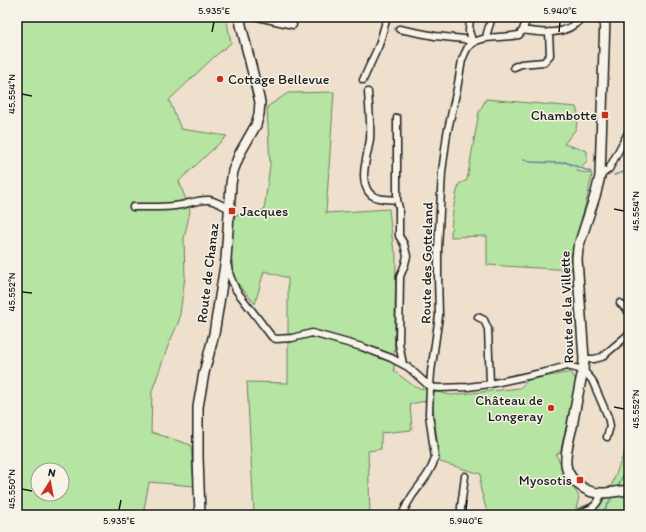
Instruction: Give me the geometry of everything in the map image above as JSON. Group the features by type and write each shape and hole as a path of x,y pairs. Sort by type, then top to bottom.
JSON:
{"main road":[{"name":"Route de Chanaz","path":"200,515 198,407 204,373 214,334 226,259 233,171 240,153 256,125 260,108 260,102 240,17"},
{"name":"Route de la Villette","path":"605,17 600,176 578,248 577,259 584,359 566,465 569,474 577,483 591,491 601,493 629,490"}],"street":[{"path":"258,17 293,25"},
{"path":"363,80 379,45 388,17"},
{"path":"470,17 469,31 473,43"},
{"path":"486,38 492,17"},
{"path":"473,43 486,38 519,35 523,30 526,17"},
{"path":"523,30 556,32 576,24 582,17"},
{"path":"399,30 464,39 473,43"},
{"path":"514,67 521,64 544,62 550,55 549,32"},
{"name":"Route des Gotteland","path":"402,515 412,496 433,465 435,458 429,414 430,387 440,316 438,274 439,212 444,151 458,89 462,60 464,53 473,43"},
{"path":"368,92 370,139 364,176 365,185 368,192 376,198 396,200"},
{"path":"397,118 396,200 399,208 400,236 407,256 400,278 399,344 403,364"},
{"path":"600,176 609,169 629,131"},
{"path":"133,207 163,207 208,200 229,208"},
{"path":"226,259 230,276 236,290 272,337 276,339 312,333 362,347 403,364 430,387 439,388 468,387 490,384 567,366 583,370 592,380 608,417 610,426 607,437"},
{"path":"620,303 629,312"},
{"path":"478,317 484,320 488,329 490,384"},
{"path":"584,359 602,357 629,334"},
{"path":"461,515 465,476"},
{"path":"576,515 590,509 595,505 599,500 601,493"}],"green space":[{"path":"17,17 226,17 231,43 169,100 181,129 227,136 179,181 190,211 184,239 185,277 179,321 168,346 152,391 151,432 191,445 194,486 149,482 143,515 17,515"},
{"path":"334,92 326,213 389,209 393,245 396,254 394,371 415,387 451,395 520,388 528,380 571,372 576,380 561,451 556,455 579,497 576,509 607,497 629,440 629,515 488,515 480,487 481,474 440,462 432,400 410,404 412,430 381,433 381,449 368,451 370,514 254,515 247,382 288,383 288,278 264,271 255,304 235,280 229,242 232,216 264,210 270,165 267,107 288,93"},
{"path":"486,99 576,107 578,114 576,129 564,144 587,151 587,161 577,171 592,174 588,195 571,256 572,270 487,265 487,236 451,237 452,217 457,191 459,184 467,180 479,112"}],"waterway":[{"path":"524,160 531,162 565,162 591,172"},
{"path":"614,175 624,172 629,173"},
{"path":"619,484 629,463"},
{"path":"598,515 606,508 611,499"}],"place":[{"name":"Cottage Bellevue","path":"220,79"},
{"name":"Chambotte","path":"605,115"},
{"name":"Jacques","path":"232,211"},
{"name":"Château de Longeray","path":"551,408"},
{"name":"Myosotis","path":"580,480"}]}
